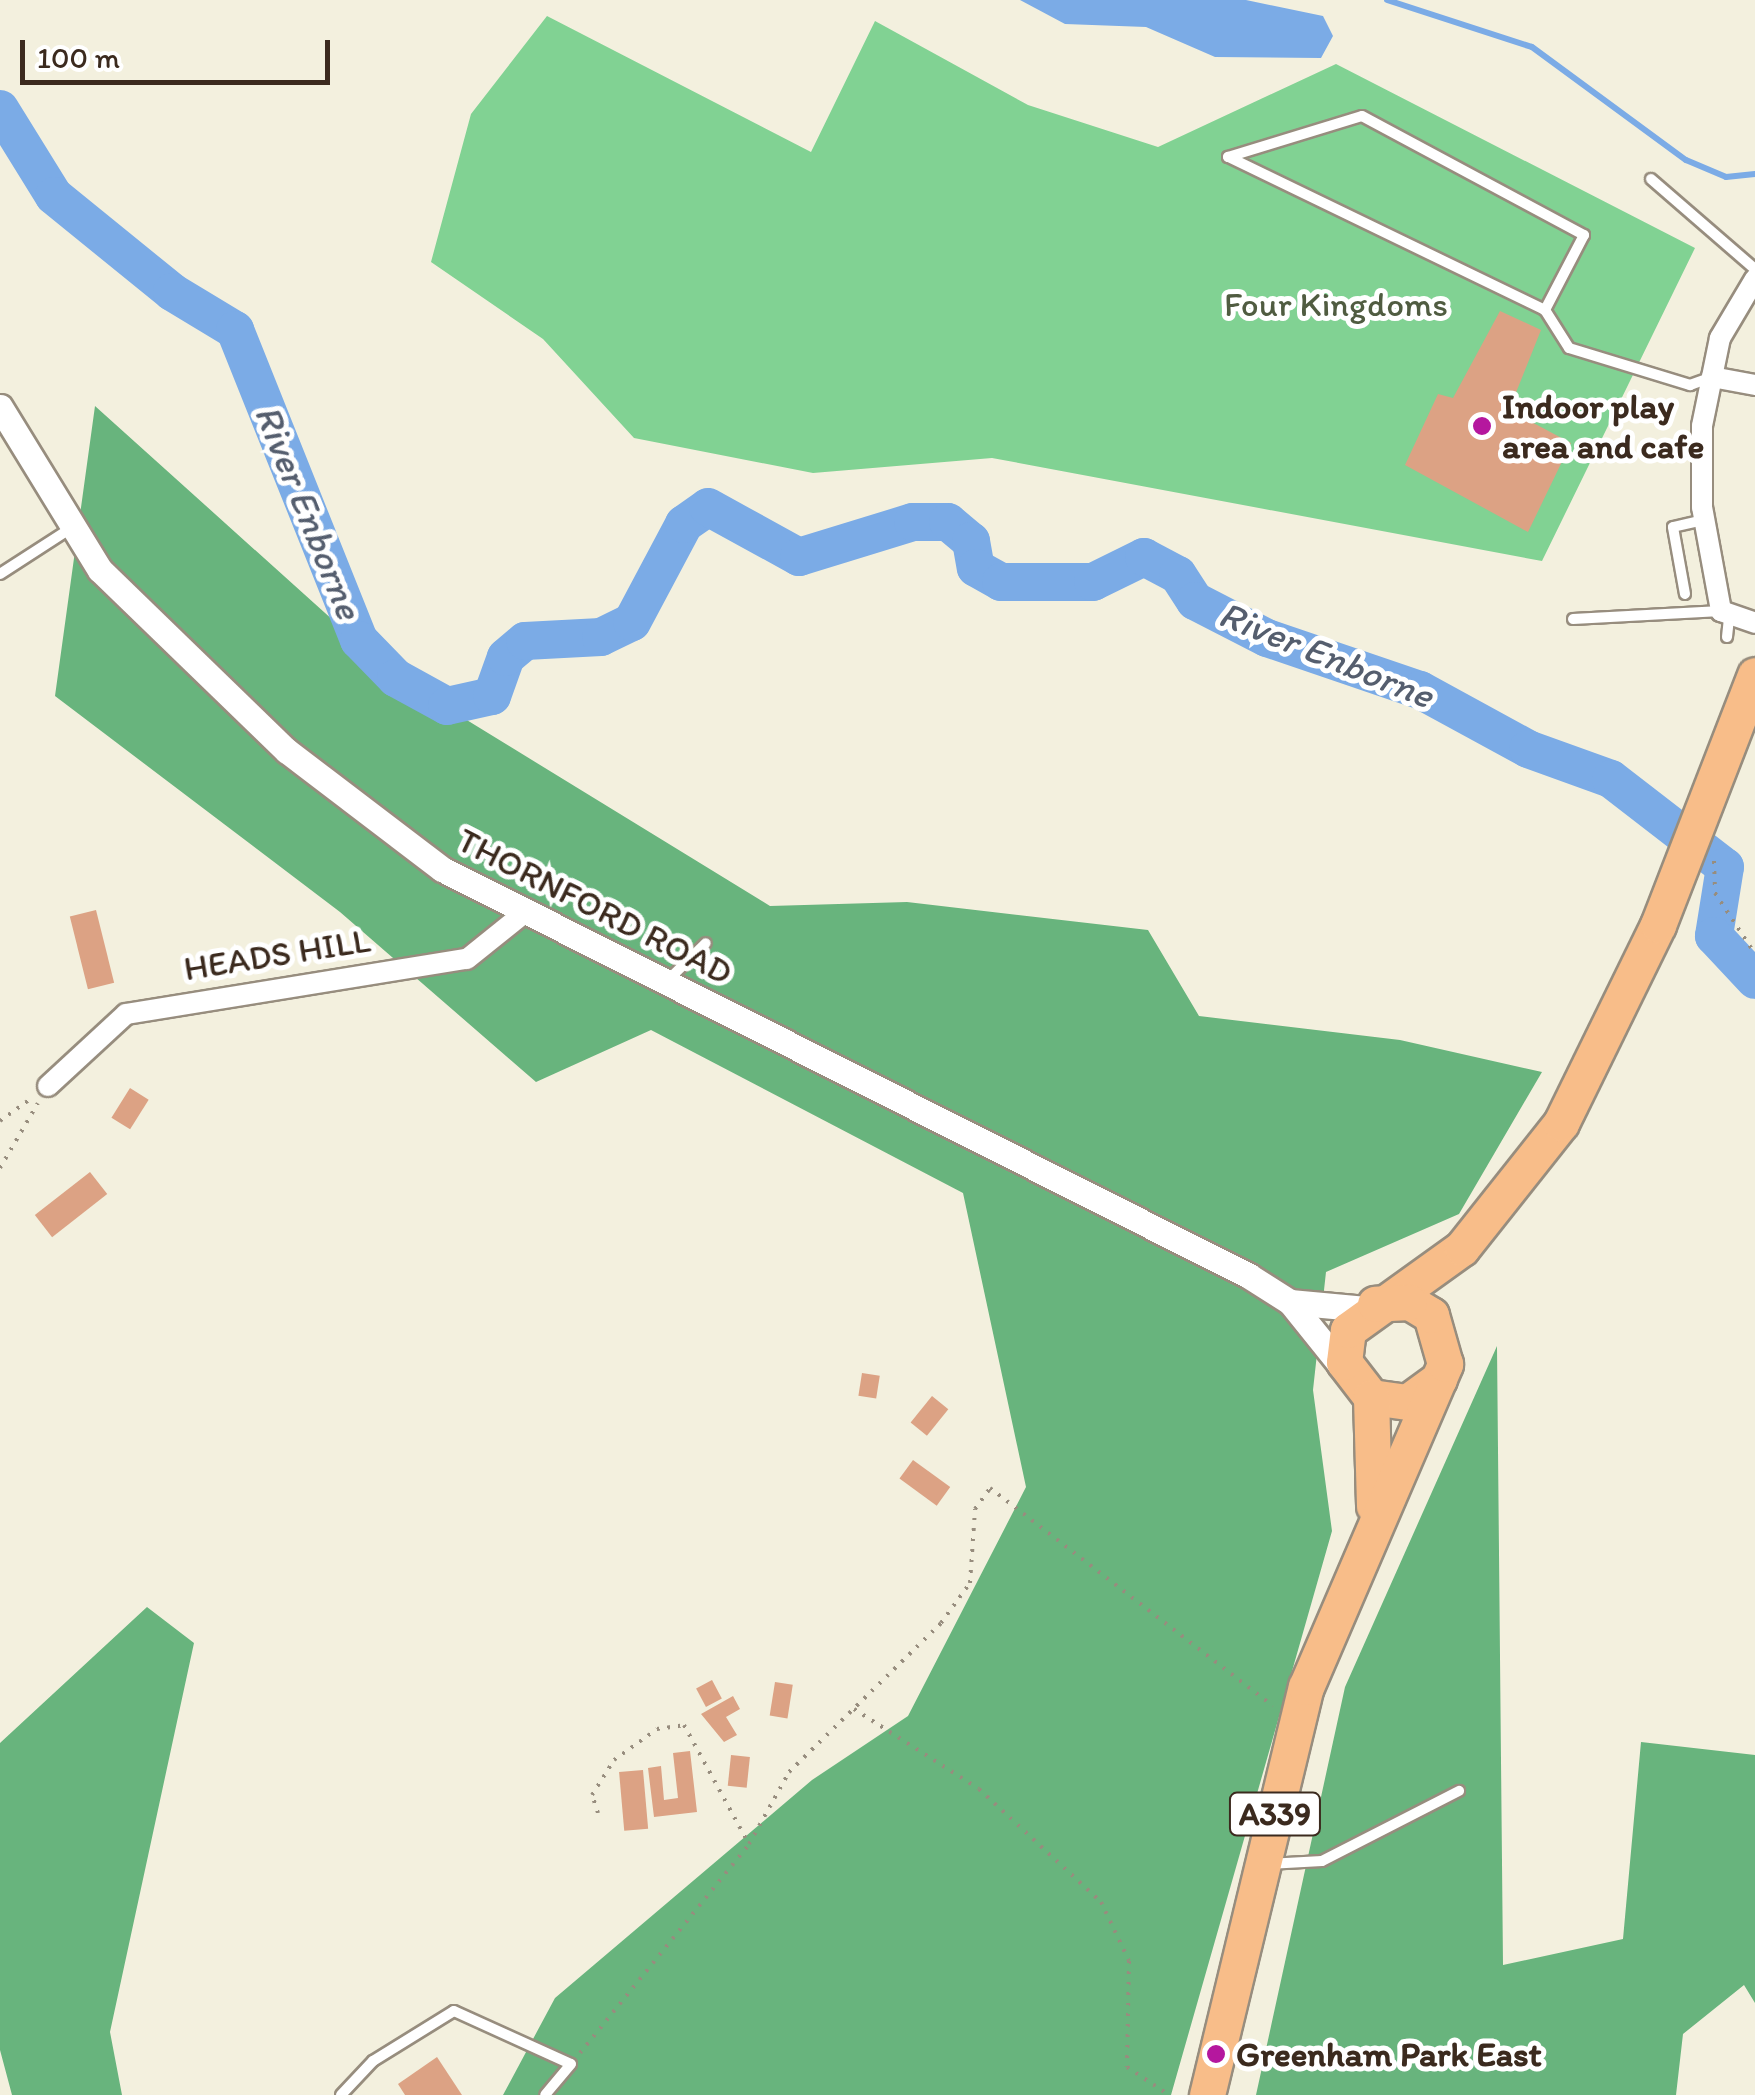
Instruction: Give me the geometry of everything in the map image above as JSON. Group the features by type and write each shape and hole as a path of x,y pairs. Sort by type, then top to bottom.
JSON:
{"highway":[{"path":"1462,1248 1441,1330 1438,1379 1408,1402 1361,1388 1344,1348 1370,1306 1462,1248 1561,1123 1658,925 1712,797 1755,675"},
{"path":"1370,1306 1409,1302 1441,1330"},
{"name":"A339","path":"1207,2095 1297,1724 1367,1540 1438,1379"},
{"name":"A339","path":"1361,1388 1377,1470 1367,1540"}],"street":[{"path":"1755,279 1720,338 1712,377 1705,520 1726,622 1755,623"},
{"path":"1712,377 1755,385"},
{"name":"THORNFORD ROAD","path":"0,407 100,570 287,751 442,868 1290,1302 1361,1388"},
{"name":"HEADS HILL","path":"48,1086 126,1014 467,959 528,910"},
{"name":"THORNFORD ROAD","path":"1290,1302 1370,1306"}],"lane":[{"path":"1545,310 1584,234 1362,116 1228,157 1545,310 1569,348 1690,386 1712,377"},
{"path":"1650,179 1755,269"},
{"path":"1684,594 1673,528 1705,520"},
{"path":"0,574 74,526"},
{"path":"1572,619 1726,622"},
{"path":"666,982 706,942"},
{"path":"1262,1864 1322,1861 1458,1791"},
{"path":"341,2095 373,2061 454,2011 570,2064 544,2095"}],"path":[{"path":"1714,854 1715,892 1755,954"},
{"path":"0,1121 48,1086"},
{"path":"0,1168 48,1086"},
{"path":"570,2064 749,1844 789,1772 970,1583 975,1509 990,1488 1297,1724"},
{"path":"852,1708 979,1789 1100,1902 1129,1960 1127,2067 1170,2095"},
{"path":"598,1813 592,1795 614,1760 656,1729 684,1724 749,1844"}],"green space":[{"name":"Four Kingdoms","path":"547,16 811,152 875,21 1028,105 1158,147 1336,64 1695,248 1542,561 992,458 813,473 634,438 543,339 431,262 471,114"},
{"path":"95,406 395,676 770,906 907,902 1148,930 1199,1016 1400,1040 1542,1072 1459,1214 1326,1272 1313,1390 1332,1531 1171,2095 503,2095 555,1998 812,1780 908,1716 1026,1487 963,1193 651,1030 536,1082 340,912 55,696"},
{"path":"1497,1346 1503,1965 1623,1939 1641,1742 1755,1755 1755,2003 1744,1985 1683,2034 1676,2095 1256,2095 1345,1687"},
{"path":"147,1607 194,1643 110,2032 122,2095 12,2095 0,2050 0,1743"}],"water":[{"path":"1020,0 1246,0 1323,16 1333,36 1321,58 1215,57 1146,27 1065,24"}],"building":[{"name":"Indoor play area and cafe","path":"1500,311 1541,330 1509,410 1571,443 1528,532 1405,465 1438,394 1453,398"},
{"path":"96,910 114,983 88,989 70,917"},
{"path":"130,1088 149,1100 130,1129 111,1118"},
{"path":"90,1172 107,1194 52,1237 35,1215"},
{"path":"862,1373 880,1376 876,1399 858,1396"},
{"path":"932,1396 948,1409 927,1436 911,1422"},
{"path":"913,1460 950,1487 937,1506 899,1479"},
{"path":"712,1680 722,1699 706,1707 696,1688"},
{"path":"775,1682 793,1685 787,1718 770,1716"},
{"path":"733,1696 740,1709 726,1717 737,1735 724,1742 701,1714"},
{"path":"690,1751 697,1812 654,1817 648,1768 661,1766 664,1800 678,1798 673,1753"},
{"path":"731,1755 750,1757 747,1788 728,1786"},
{"path":"643,1770 648,1829 624,1831 619,1772"},
{"path":"437,2057 462,2095 405,2095 398,2084"}],"waterway":[{"path":"1387,0 1532,47 1686,160 1726,177 1755,174"},
{"name":"River Enborne","path":"0,109 54,196 172,292 235,330 359,640 396,678 447,706 492,696 506,657 525,641 601,637 632,622 684,524 708,507 799,557 913,522 948,522 971,541 976,568 1001,582 1093,582 1144,557 1178,575 1195,601 1267,638 1420,690 1528,749 1611,779 1725,867 1714,936 1755,980"}],"place":[{"name":"Indoor play area and cafe","path":"1482,426"},
{"name":"Greenham Park East","path":"1216,2054"}]}
